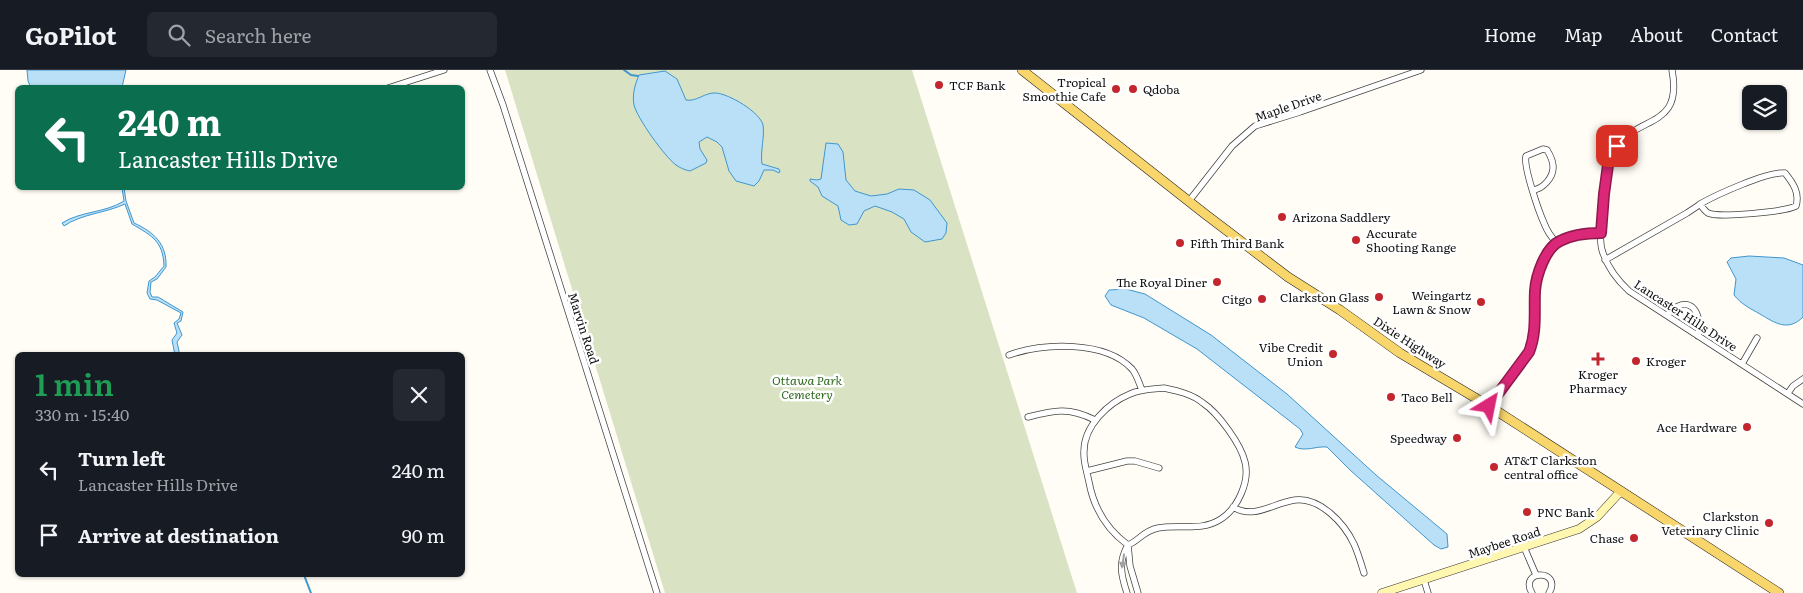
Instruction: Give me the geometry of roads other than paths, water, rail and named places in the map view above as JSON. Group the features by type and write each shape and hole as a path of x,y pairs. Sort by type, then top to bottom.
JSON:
{"main road":[{"name":"Dixie Highway","path":"1022,70 1288,276 1400,353 1489,406 1779,593"},
{"name":"Maybee Road","path":"1382,593 1579,529 1597,517 1621,491"}],"street":[{"path":"397,85 444,70"},
{"name":"Marvin Road","path":"490,70 506,114 657,593"},
{"name":"Maple Drive","path":"1189,201 1232,146 1255,126 1422,70"},
{"name":"Lancaster Hills Drive","path":"1679,70 1672,72 1674,92 1668,108 1658,119 1627,136 1617,146 1608,165 1601,233 1601,248 1605,260 1616,279 1629,291 1803,404"},
{"path":"1533,190 1538,190 1551,177 1553,167 1547,150 1531,153 1525,159 1533,190 1543,223 1557,243"},
{"path":"1605,260 1700,204 1725,191 1780,172 1785,173 1794,186 1797,198 1796,206 1771,212 1716,214 1706,212 1700,204"},
{"path":"1489,406 1529,352 1535,332 1535,292 1538,272 1544,261 1557,243 1586,232 1601,233"},
{"path":"1667,314 1678,306 1686,304 1691,306 1697,312 1699,318 1698,336"},
{"path":"1742,364 1757,338"},
{"path":"1009,355 1030,348 1046,346 1092,349 1116,357 1125,363 1133,370 1142,390"},
{"path":"1788,393 1793,386 1803,379"},
{"path":"1127,593 1123,582 1121,564 1122,555 1128,545 1147,531 1157,528 1195,528 1212,524 1223,518 1233,507 1244,484 1245,461 1236,442 1222,423 1204,403 1182,392 1164,388 1142,390 1121,398 1095,420 1084,444 1091,494 1102,520 1119,539 1128,545 1133,579 1138,593"},
{"path":"1028,417 1054,410 1064,410 1074,411 1095,420"},
{"path":"1087,471 1127,461 1135,461 1159,468"},
{"path":"1233,507 1241,512 1250,513 1296,500 1306,500 1322,506 1336,519 1353,542 1364,573"},
{"path":"1524,547 1536,575"},
{"path":"1532,593 1529,586 1530,581 1536,575 1541,574 1549,578 1552,586 1549,593"},
{"path":"1123,582 1133,579"},
{"path":"1424,580 1428,593"}],"water":[{"path":"27,70 126,70 122,85 30,85"},
{"path":"665,71 677,79 686,100 694,100 716,93 736,100 750,109 761,120 763,125 762,164 779,169 779,173 773,170 764,170 759,181 754,186 736,181 729,171 722,147 707,137 699,142 700,149 707,160 706,163 690,171 671,161 646,128 636,111 633,101 639,75"},
{"path":"826,143 838,144 843,152 846,180 855,191 871,196 887,194 899,189 914,190 930,200 947,223 946,233 942,239 925,242 911,232 904,219 875,206 864,211 857,224 849,225 841,220 838,206 822,196 818,187 810,181 810,179 821,179"},
{"path":"122,190 124,190 134,223 148,230 162,245 166,267 157,279 151,282 150,292 152,297 158,297 183,312 181,321 177,323 182,335 177,342 179,352 174,352 172,340 177,333 174,323 179,319 181,313 157,300 150,299 147,293 149,281 164,266 159,245 151,236 132,224 125,204 78,219 64,226 62,223 77,216 109,208 124,201"},
{"path":"1749,256 1784,258 1803,265 1803,317 1797,322 1787,325 1776,323 1746,306 1734,295 1736,279 1727,262 1731,258"},
{"path":"1126,289 1145,294 1211,335 1287,394 1376,475 1447,534 1448,547 1441,549 1434,545 1327,447 1303,449 1295,447 1303,434 1300,429 1197,349 1144,318 1111,305 1105,296 1109,290"}],"waterway":[{"path":"624,70 631,75 638,76"},
{"path":"305,577 311,593"}],"place":[{"name":"TCF Bank","path":"939,85"},
{"name":"Tropical Smoothie Cafe","path":"1116,89"},
{"name":"Qdoba","path":"1133,89"},
{"name":"Arizona Saddlery","path":"1282,217"},
{"name":"Accurate Shooting Range","path":"1356,240"},
{"name":"Fifth Third Bank","path":"1180,243"},
{"name":"The Royal Diner","path":"1217,282"},
{"name":"Clarkston Glass","path":"1379,297"},
{"name":"Citgo","path":"1262,299"},
{"name":"Weingartz Lawn & Snow","path":"1481,302"},
{"name":"Vibe Credit Union","path":"1333,354"},
{"name":"Kroger Pharmacy","path":"1598,359"},
{"name":"Kroger","path":"1636,361"},
{"name":"Taco Bell","path":"1391,397"},
{"name":"Ace Hardware","path":"1747,427"},
{"name":"Speedway","path":"1457,438"},
{"name":"AT&T Clarkston central office","path":"1494,467"},
{"name":"PNC Bank","path":"1527,512"},
{"name":"Clarkston Veterinary Clinic","path":"1769,523"},
{"name":"Chase","path":"1634,538"}],"park label":[{"name":"Ottawa Park Cemetery","path":"807,387"}]}
